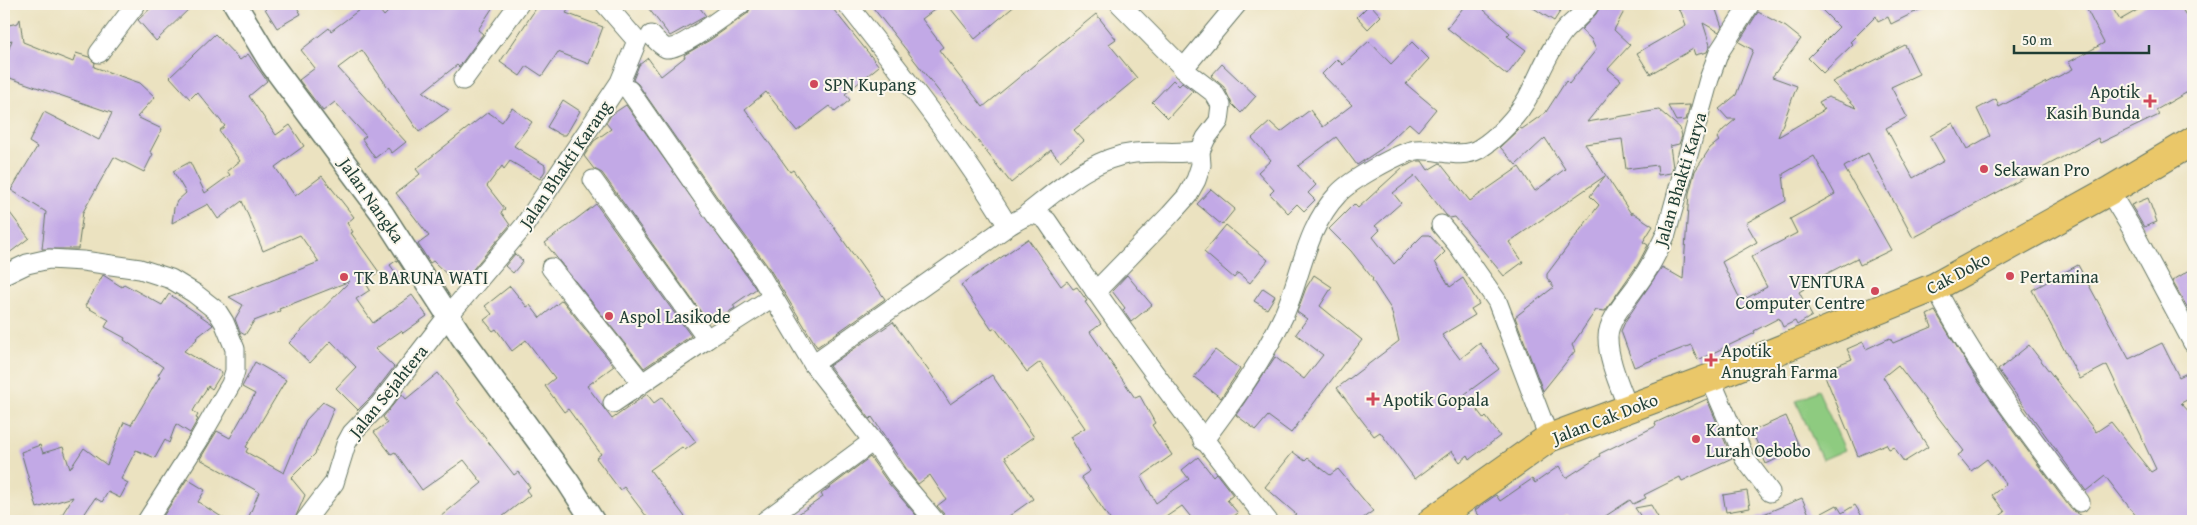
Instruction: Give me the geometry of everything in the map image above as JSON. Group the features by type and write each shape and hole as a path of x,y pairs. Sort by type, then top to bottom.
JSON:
{"main road":[{"name":"Cak Doko","path":"1710,378 1935,287 2108,191 2193,141"},
{"name":"Jalan Cak Doko","path":"1432,521 1549,438 1710,378"}],"street":[{"path":"99,52 136,4"},
{"name":"Jalan Nangka","path":"235,4 272,65 382,213 435,292 448,316 568,482 593,521"},
{"path":"463,80 519,4"},
{"name":"Jalan Bhakti Karang","path":"448,316 524,226 620,82 637,41 605,4"},
{"path":"651,35 665,48 674,48 701,33 741,4"},
{"path":"847,4 917,92 1008,226"},
{"path":"1095,292 1187,196 1196,180 1201,164 1200,151 1206,138 1218,121 1221,105 1214,94 1184,69 1120,4"},
{"path":"1184,69 1237,4"},
{"path":"1203,441 1236,398 1264,354 1284,315 1312,232 1324,210 1338,193 1354,180 1415,150 1464,155 1478,149 1496,135 1512,118 1527,98 1544,61 1565,31 1584,14 1590,4"},
{"name":"Jalan Bhakti Karya","path":"1628,408 1610,356 1608,336 1611,323 1643,276 1666,234 1719,52 1750,4"},
{"path":"629,90 717,217 760,275 813,364 898,477 935,521"},
{"path":"813,364 1027,214 1075,176 1117,158 1134,153 1182,154 1200,151"},
{"path":"593,180 707,338"},
{"path":"2108,191 2132,229 2193,344"},
{"path":"1027,214 1041,216 1047,221 1095,292 1203,441 1268,521"},
{"path":"1441,226 1457,244 1497,301 1549,438"},
{"path":"4,276 27,264 49,259 83,261 140,269 180,284 206,300 220,316 231,335 235,349 235,371 230,384 200,438 147,521"},
{"path":"551,268 642,383"},
{"path":"1935,287 1970,351 2003,400 2080,502"},
{"path":"613,403 707,338 773,297"},
{"name":"Jalan Sejahtera","path":"305,521 334,483 346,444 352,433 380,404 448,316"},
{"path":"1710,378 1745,459 1770,492"},
{"path":"765,521 873,442"}],"green space":[{"path":"1818,390 1845,450 1822,460 1796,401"}],"building":[{"path":"155,4 194,4 156,41 138,20"},
{"path":"262,4 295,4 301,14 277,28"},
{"path":"367,4 375,4 384,16 396,4 495,4 478,30 483,34 459,67 457,65 423,92 449,110 419,132 362,50 338,68 406,142 392,153 388,148 375,158 362,139 366,136 335,102 323,111 299,80 315,68 301,50 329,28 331,31"},
{"path":"539,4 572,4 566,13 603,27 589,64 558,52 542,76 527,66 520,76 500,62"},
{"path":"645,4 697,4 706,16 670,36"},
{"path":"752,4 829,4 879,66 845,94 850,100 835,112 830,106 797,131 766,92 745,109 790,172 793,170 885,299 817,347 769,268 638,84 633,80 639,65 648,58 661,76 685,57 684,55 710,40 748,13"},
{"path":"870,4 942,4 922,19 943,47 939,50 983,107 1096,14 1116,39 1109,44 1137,78 1074,130 1084,141 1060,161 1051,150 1011,183"},
{"path":"947,4 1017,4 975,39"},
{"path":"1370,4 1381,16 1368,29 1357,17"},
{"path":"1466,4 1489,4 1484,10 1510,33 1507,36 1526,50 1507,75 1447,28"},
{"path":"1527,4 1565,4 1554,21"},
{"path":"1601,4 1628,4 1614,30 1630,45 1608,69 1621,80 1587,122 1659,110 1680,128 1682,136 1679,144 1670,146 1673,167 1671,173 1658,175 1657,165 1626,169 1622,139 1585,144 1632,215 1632,212 1653,226 1643,242 1648,245 1638,264 1605,311 1596,310 1572,345 1575,351 1543,391 1515,317 1554,287 1547,278 1547,274 1599,205 1590,196 1605,176 1509,242 1523,262 1504,276 1455,217 1450,218 1446,215 1415,176 1393,193 1401,203 1375,226 1380,230 1373,237 1394,264 1423,235 1429,235 1445,252 1435,262 1450,287 1463,278 1479,304 1471,309 1475,315 1442,335 1460,359 1480,343 1499,369 1465,394 1500,436 1470,459 1468,455 1460,462 1452,451 1415,479 1380,432 1374,436 1337,388 1399,341 1391,309 1373,279 1351,251 1329,229 1354,204 1358,208 1403,167 1418,161 1422,161 1428,170 1440,163 1470,201 1519,167 1535,191 1565,169 1545,138 1516,165 1500,147 1520,128 1522,129 1546,112 1566,81 1569,84 1596,50 1591,39 1581,30 1596,14"},
{"path":"1698,4 1714,4 1722,27 1719,32 1703,23 1710,45 1707,52 1695,55 1693,49 1650,74 1637,53 1686,25 1681,12 1678,10"},
{"path":"1816,4 1931,4 1891,24 1888,17 1878,22 1876,16 1850,42 1853,44 1823,73 1808,58 1839,27"},
{"path":"2084,4 2110,4 2120,20 2148,4 2179,4 2187,17 2193,14 2193,89 2156,110 2159,115 2100,143 2098,138 1913,238 1868,153 1844,167 1891,250 1860,265 1857,258 1803,286 1804,289 1799,292 1812,316 1797,325 1795,321 1783,327 1779,318 1754,331 1755,333 1698,360 1691,345 1634,367 1621,331 1626,320 1662,267 1683,279 1689,193 1695,171 1710,148 1719,141 1717,138 1723,130 1736,119 1728,119 1719,109 1736,95 1753,50 1739,42 1758,12 1786,27 1801,39 1772,77 1797,86 1778,137 1824,110 1819,102 1828,97 1857,108 1832,82 1905,45 1919,74 1891,87 1907,117 1886,128 1913,178 1944,161 1930,136 1953,123 1967,149 1990,136 1977,109 1996,99 1999,107 2073,69 2069,62 2104,43","holes":["1814,156 1835,194 1790,219 1797,233 1751,257 1767,287 1741,301 1722,262 1757,242 1746,223 1786,201 1783,174"]},
{"path":"20,19 23,42 73,62 76,53 89,57 95,63 94,67 140,83 155,97 137,117 162,129 150,152 153,154 144,172 114,157 83,212 78,249 42,249 46,212 11,190 37,147 29,142 44,112 99,140 112,113 4,76 4,62 12,40 4,42 4,26 18,23"},
{"path":"215,34 240,60 248,54 267,81 249,96 276,135 290,125 304,146 275,167 295,196 322,176 354,217 347,223 353,232 351,233 379,272 365,282 370,290 356,299 373,323 412,295 427,316 375,349 394,367 371,397 358,410 336,388 356,367 331,341 310,363 289,343 350,281 254,321 245,335 240,332 235,319 243,305 229,297 319,262 300,235 263,251 242,201 218,219 208,204 172,223 177,201 186,193 173,171 190,162 205,193 230,175 227,171 240,161 219,131 225,126 197,92 190,99 170,77"},
{"path":"1369,41 1391,64 1412,42 1429,59 1406,84 1436,109 1418,131 1409,123 1381,149 1357,165 1336,137 1298,166 1316,185 1308,193 1315,200 1304,211 1297,204 1288,213 1270,194 1274,190 1258,172 1271,160 1252,138 1270,122 1281,132 1310,110 1323,127 1352,105 1322,74 1337,59 1343,65"},
{"path":"1222,64 1256,96 1241,113 1232,104 1224,87 1211,76"},
{"path":"1173,80 1179,86 1182,83 1193,91 1168,118 1152,102"},
{"path":"563,100 580,111 566,135 561,135 547,127"},
{"path":"626,105 756,289 733,305 735,308 721,316 720,314 708,322 602,173 594,169 584,156 594,141 611,129 606,123 611,115"},
{"path":"1690,105 1686,120 1676,121 1668,106"},
{"path":"512,108 532,122 514,146 545,165 545,171 540,179 510,161 504,169 502,166 487,186 505,209 501,212 510,225 459,286 433,261 430,263 418,244 429,236 396,193 420,174 416,169 488,112 502,122"},
{"path":"1211,189 1235,209 1222,225 1197,204"},
{"path":"2148,198 2157,222 2144,227 2131,205"},
{"path":"596,204 691,336 644,368 545,243"},
{"path":"4,205 29,238 4,257"},
{"path":"1226,225 1268,260 1250,283 1238,273 1234,278 1204,252"},
{"path":"1028,239 1061,286 1067,281 1073,289 1077,287 1087,301 1085,302 1101,324 1090,332 1135,398 1140,396 1155,423 1152,425 1172,455 1141,477 1156,503 1189,479 1182,470 1198,457 1213,476 1216,473 1233,495 1227,500 1238,513 1228,521 1194,521 1182,506 1160,521 1111,521 1081,477 1090,471 1070,437 1085,428 1040,362 1027,372 995,328 992,330 961,285"},
{"path":"515,254 523,261 513,273 505,266"},
{"path":"397,260 409,278 403,283 390,265"},
{"path":"2078,265 2129,359 2162,343 2179,377 2193,370 2193,397 2181,403 2193,416 2193,521 2140,521 2105,476 2086,491 1998,370 2029,345 2096,432 2111,422 2151,472 2156,469 2107,365 2080,379 2032,290"},
{"path":"2193,268 2193,317 2172,281"},
{"path":"103,275 122,287 124,284 162,305 169,294 211,323 213,325 196,338 184,351 222,373 212,389 208,386 193,411 198,415 196,418 198,419 190,433 176,424 169,443 165,440 155,458 136,450 121,479 128,483 120,498 108,492 102,502 95,498 80,521 58,521 73,497 37,508 21,452 40,445 43,453 63,447 70,469 84,448 107,465 124,422 131,425 160,376 158,375 163,367 124,340 125,338 105,327 109,320 85,306"},
{"path":"1127,275 1152,305 1131,322 1123,310 1125,308 1112,291"},
{"path":"1314,275 1332,287 1320,306 1362,340 1291,433 1268,416 1256,430 1236,415 1275,357 1304,379 1323,355 1296,334 1307,319 1297,312 1306,288"},
{"path":"510,286 527,307 530,305 540,318 562,300 614,366 587,386 612,419 647,394 654,403 662,397 696,442 685,450 682,447 650,470 688,521 650,521 624,487 620,490 596,458 601,454 568,409 564,412 545,386 555,378 526,340 512,351 496,329 493,331 484,320 492,314 485,306"},
{"path":"1263,288 1275,296 1267,309 1254,301"},
{"path":"1935,311 1975,377 2013,431 2071,509 2082,516 2075,521 1993,521 2005,512 1992,495 2006,484 1987,459 1971,471 1958,455 1964,451 1898,365 1883,377 1928,447 1904,462 1894,447 1889,449 1886,444 1858,456 1823,371 1852,359 1847,349 1863,342 1866,349 1890,338 1893,343 1932,327 1927,315"},
{"path":"893,322 931,374 950,404 992,375 1034,437 1005,457 1033,499 1002,521 946,521 944,514 937,506 946,499 930,475 918,484 872,417 870,419 829,366"},
{"path":"1215,350 1240,369 1221,398 1194,377"},
{"path":"255,362 286,380 246,447 248,448 246,452 284,473 306,420 323,402 334,408 315,454 291,478 305,495 294,521 247,521 259,492 200,459 217,431 230,438 255,394 242,387"},
{"path":"438,373 459,400 457,402 514,475 518,472 530,487 526,490 530,495 497,521 435,521 482,483 464,460 422,490 395,452 391,454 374,432 387,423 383,417 402,394 406,399"},
{"path":"1707,399 1732,458 1682,481 1680,477 1644,495 1646,498 1633,504 1630,500 1598,521 1573,521 1567,514 1557,521 1483,521 1475,510 1496,495 1500,501 1532,479 1535,483 1559,466 1566,478 1600,456 1599,454 1656,426 1655,423"},
{"path":"1786,416 1800,448 1766,464 1752,431"},
{"path":"1293,452 1305,461 1308,458 1330,475 1338,469 1373,511 1359,521 1286,521 1296,514 1265,487"},
{"path":"870,457 889,484 921,521 788,521 823,497 821,494"},
{"path":"187,479 205,490 198,502 228,521 160,521"},
{"path":"1747,491 1750,508 1726,512 1723,495"},
{"path":"1802,498 1811,519 1837,505 1842,513 1855,505 1865,521 1747,521"},
{"path":"1651,505 1660,521 1644,521 1635,508"}],"place":[{"name":"SPN Kupang","path":"814,84"},
{"name":"Apotik Kasih Bunda","path":"2150,101"},
{"name":"Sekawan Pro","path":"1984,169"},
{"name":"Pertamina","path":"2010,276"},
{"name":"TK BARUNA WATI","path":"344,277"},
{"name":"VENTURA Computer Centre","path":"1875,291"},
{"name":"Aspol Lasikode","path":"609,316"},
{"name":"Apotik Anugrah Farma","path":"1711,360"},
{"name":"Apotik Gopala","path":"1373,399"},
{"name":"Kantor Lurah Oebobo","path":"1696,439"}]}
